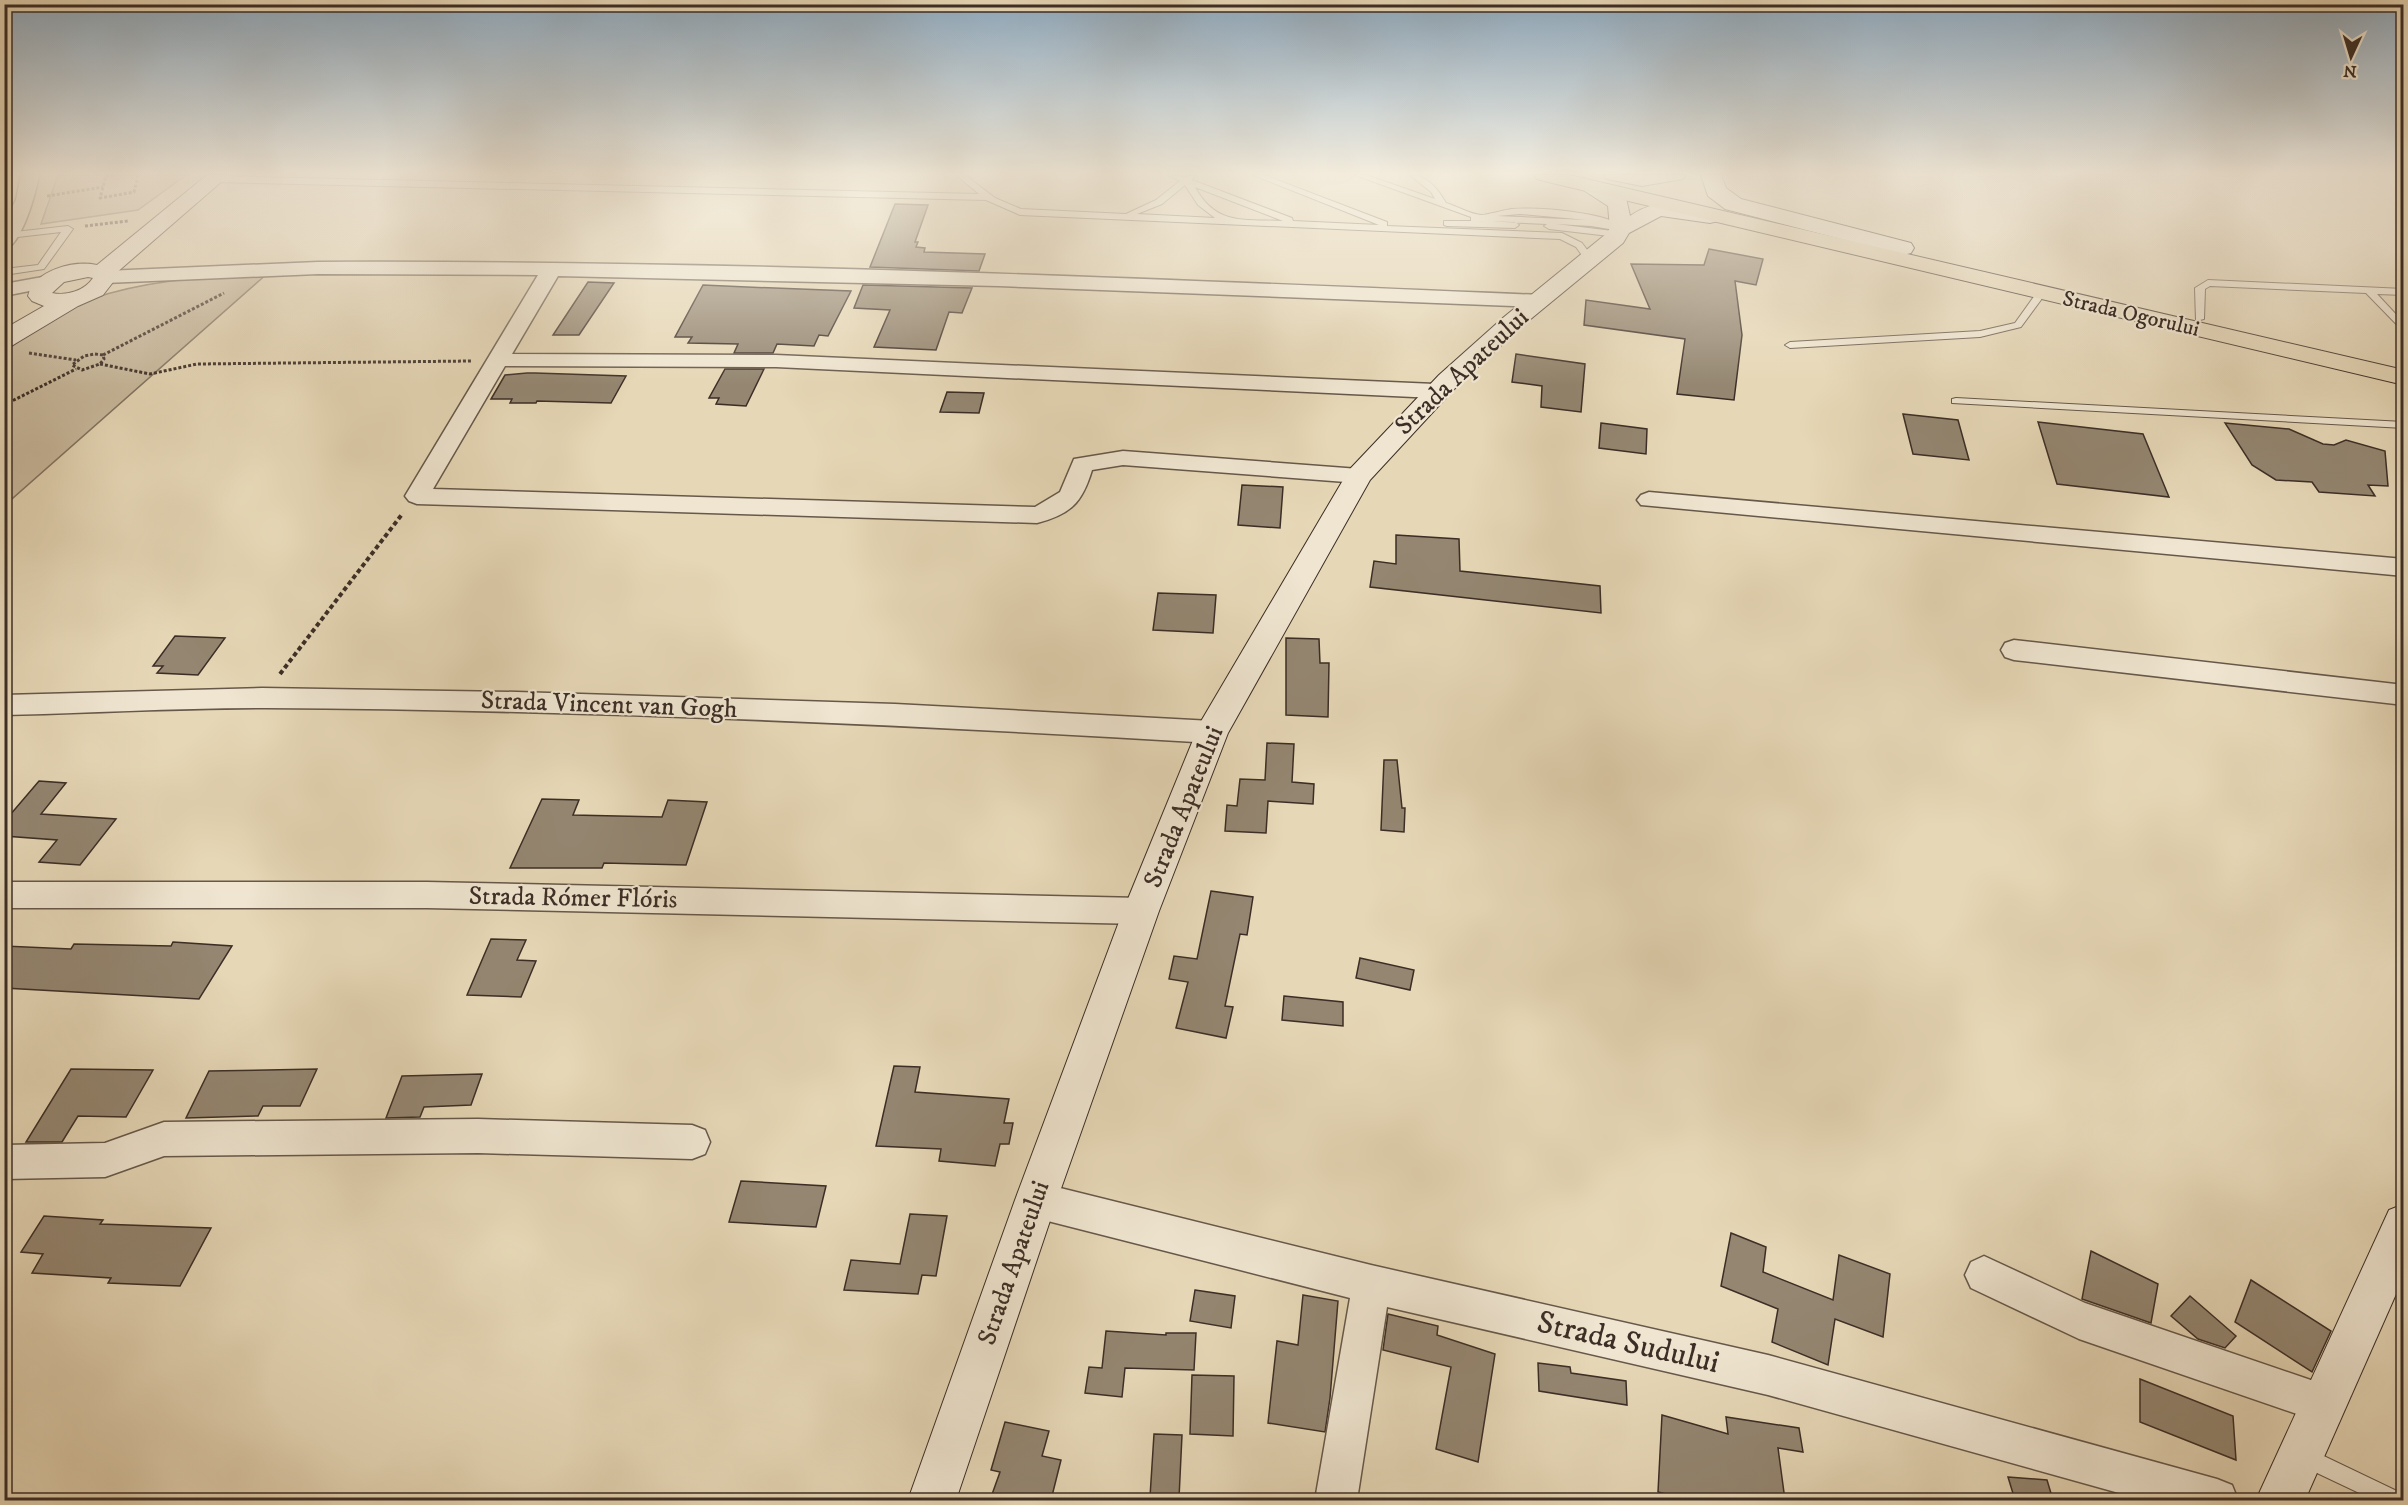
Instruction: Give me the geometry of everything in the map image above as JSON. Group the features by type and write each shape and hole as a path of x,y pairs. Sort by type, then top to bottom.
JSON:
{"highway":[{"name":"Strada Ogorului","path":"1837,245 2403,378"},
{"name":"Strada Ogorului","path":"1890,245 2403,368"}],"street":[{"path":"11,343 50,287 120,245"},
{"path":"11,343 93,285 135,245"},
{"name":"Strada Apateului","path":"932,1500 1036,1200 1141,911 1212,732 1359,476 1390,438 1435,391 1604,245"},
{"path":"1892,245 1903,248"},
{"path":"4,290 93,285 191,271 273,267 552,269 980,279 1539,301"},
{"path":"552,269 417,496 1037,515 1060,507 1072,495 1082,464 1106,459 1123,458 1359,476"},
{"path":"4,296 50,287 88,270 93,285"},
{"path":"498,360 776,361 1435,391"},
{"path":"1648,500 2403,568"},
{"path":"2014,650 2403,695"},
{"name":"Strada Vincent van Gogh","path":"4,705 262,698 517,702 895,714 1212,732"},
{"name":"Strada Rómer Flóris","path":"4,895 428,895 1141,911"},
{"path":"4,1162 105,1160 164,1139 478,1136 692,1142"},
{"name":"Strada Sudului","path":"1036,1200 1371,1284 1768,1375 2217,1500"},
{"path":"2280,1500 2400,1239"},
{"path":"1984,1275 2079,1320 2323,1403"},
{"path":"1336,1500 1371,1284"}],"lane":[{"path":"4,272 41,267 56,245"},
{"path":"1580,245 1589,259"},
{"path":"2199,319 2200,288 2208,283 2403,292"},
{"path":"2368,290 2403,329"},
{"path":"1790,345 1980,334 2018,325 2041,293"},
{"path":"1956,401 2403,425"},
{"path":"2301,1455 2394,1500"}],"path":[{"path":"76,369 72,366 76,360 84,356 103,355 273,267"},
{"path":"11,343 76,360"},
{"path":"4,405 76,369 82,370 100,364 105,359 103,355"},
{"path":"100,364 150,374 196,364 498,360"},
{"path":"262,698 417,496"}],"shaded area":[{"path":"268,273 5,505 5,351 46,322 91,299 113,292 179,280"}],"building":[{"path":"879,245 917,245 916,247 925,248 924,252 985,254 979,271 870,267"},
{"path":"1709,249 1763,259 1756,285 1735,281 1742,335 1734,400 1677,394 1685,339 1584,325 1586,300 1650,309 1631,264 1704,265"},
{"path":"588,282 614,283 579,335 553,335"},
{"path":"703,285 851,291 828,336 819,335 814,346 777,344 773,353 734,353 738,344 688,343 692,337 675,337"},
{"path":"863,285 972,288 962,313 949,312 936,350 874,347 890,310 854,308"},
{"path":"1516,354 1585,364 1581,412 1541,407 1542,386 1512,382"},
{"path":"725,369 764,369 746,406 716,404 719,398 709,398"},
{"path":"527,373 626,376 611,403 537,401 536,403 510,403 512,399 491,399 505,375"},
{"path":"947,392 984,393 979,413 940,412"},
{"path":"1903,414 1958,420 1969,460 1913,454"},
{"path":"2038,422 2143,434 2169,497 2057,484"},
{"path":"1601,423 1647,429 1646,454 1599,448"},
{"path":"2225,423 2289,429 2323,444 2334,445 2346,440 2385,451 2388,486 2368,485 2375,496 2319,492 2312,482 2276,480 2252,465"},
{"path":"1242,485 1283,487 1280,528 1238,525"},
{"path":"1396,535 1459,539 1460,571 1600,586 1601,613 1370,587 1374,561 1396,564"},
{"path":"1158,593 1216,595 1213,633 1153,630"},
{"path":"175,636 225,638 198,675 157,673 163,666 153,666"},
{"path":"1286,638 1319,639 1320,663 1329,663 1328,717 1286,715"},
{"path":"1267,743 1294,744 1292,782 1314,784 1313,804 1268,801 1266,833 1225,831 1227,805 1237,806 1240,779 1265,780"},
{"path":"1384,760 1397,760 1402,808 1405,808 1404,832 1381,830"},
{"path":"39,781 66,783 41,814 116,819 80,865 39,862 57,840 4,836 4,822"},
{"path":"542,799 579,800 573,815 662,817 668,800 707,802 686,865 604,863 602,868 510,868"},
{"path":"1211,891 1253,897 1247,935 1240,934 1225,1006 1233,1007 1226,1038 1176,1028 1188,982 1169,979 1174,956 1197,959"},
{"path":"491,939 526,940 517,960 536,961 521,997 467,995"},
{"path":"173,942 232,946 199,999 4,988 4,946 71,949 74,944 171,946"},
{"path":"1360,958 1414,970 1410,990 1356,978"},
{"path":"1284,996 1343,1002 1343,1026 1282,1020"},
{"path":"894,1066 920,1067 915,1092 1009,1099 1004,1123 1013,1123 1009,1144 1000,1144 995,1166 939,1161 941,1149 876,1146"},
{"path":"71,1069 153,1070 126,1117 78,1116 62,1142 26,1142"},
{"path":"317,1069 300,1106 263,1106 258,1116 186,1118 209,1071"},
{"path":"482,1074 471,1105 424,1107 420,1117 386,1118 402,1076"},
{"path":"741,1181 826,1186 816,1227 729,1222"},
{"path":"910,1214 947,1216 936,1276 922,1275 918,1294 844,1290 851,1260 900,1264"},
{"path":"44,1216 103,1220 100,1224 211,1228 180,1286 108,1283 111,1278 32,1273 43,1254 21,1252"},
{"path":"1731,1233 1766,1247 1763,1272 1833,1300 1839,1255 1890,1274 1883,1337 1835,1319 1828,1365 1772,1342 1778,1309 1721,1286"},
{"path":"2091,1251 2158,1284 2151,1323 2082,1299"},
{"path":"2251,1280 2331,1331 2312,1372 2235,1322"},
{"path":"1195,1290 1235,1296 1231,1328 1190,1321"},
{"path":"1303,1295 1338,1301 1325,1432 1268,1423 1277,1341 1298,1345"},
{"path":"2190,1296 2236,1336 2225,1348 2198,1339 2171,1316"},
{"path":"1388,1314 1438,1326 1437,1335 1495,1354 1478,1462 1436,1449 1451,1367 1383,1350"},
{"path":"1106,1331 1166,1335 1166,1333 1196,1333 1194,1370 1125,1368 1122,1397 1085,1393 1089,1367 1102,1368"},
{"path":"1538,1363 1570,1367 1571,1373 1626,1381 1627,1405 1539,1391"},
{"path":"1192,1375 1234,1376 1233,1436 1190,1434"},
{"path":"2140,1379 2233,1416 2236,1460 2140,1422"},
{"path":"1662,1415 1728,1434 1726,1417 1799,1428 1803,1452 1778,1448 1785,1500 1688,1500 1658,1492"},
{"path":"1005,1422 1049,1431 1042,1456 1061,1460 1051,1500 990,1500 1000,1472 991,1470"},
{"path":"1154,1434 1182,1435 1179,1498 1150,1497"},
{"path":"2008,1477 2047,1480 2053,1500 2015,1500"}]}
